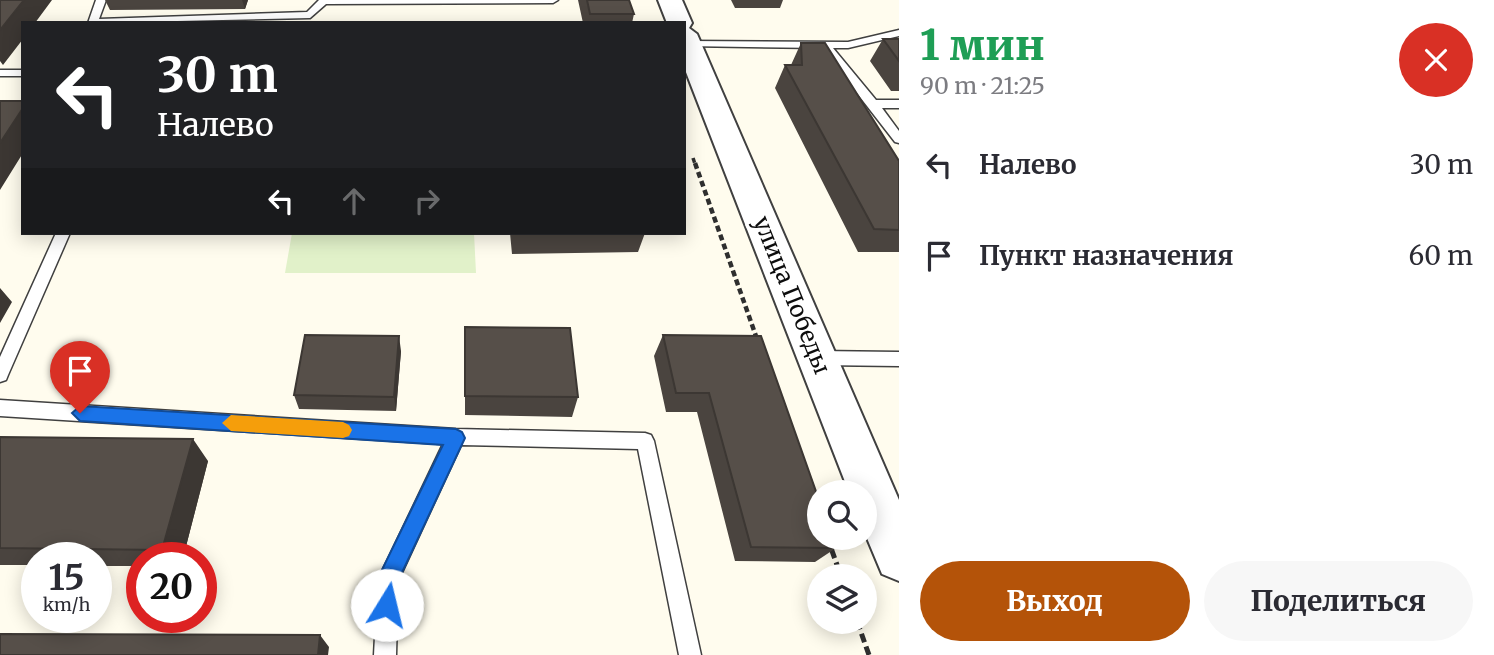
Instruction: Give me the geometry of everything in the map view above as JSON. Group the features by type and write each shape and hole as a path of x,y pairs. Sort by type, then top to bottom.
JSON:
{"street":[{"name":"улица Победы","path":"670,0 679,21"},
{"name":"улица Победы","path":"686,38 899,557"}],"lane":[{"path":"93,21 102,0"},
{"path":"124,21 310,15 323,0 553,0"},
{"path":"686,33 848,45 891,31"},
{"path":"824,44 899,139"},
{"path":"0,74 21,73"},
{"path":"873,104 899,104"},
{"path":"0,375 62,235"},
{"path":"818,358 899,359"},
{"path":"0,408 456,438 645,441 690,655"},
{"path":"385,655 388,580 456,438"}],"path":[{"path":"693,158 758,343"},
{"path":"862,634 869,655"}],"green space":[{"path":"292,235 474,235 476,273 285,273"}],"building":[{"path":"0,0 24,0 0,30"},
{"path":"587,0 629,0 634,14 590,14"},
{"path":"883,39 899,39 899,61"},
{"path":"801,43 825,43 899,161 899,230 874,229 785,65 802,65"},
{"path":"0,101 21,101 21,111 0,143"},
{"path":"465,327 570,328 578,397 465,396"},
{"path":"305,335 399,336 394,397 294,395"},
{"path":"663,335 761,336 812,480 807,480 807,548 751,547 709,393 676,393"},
{"path":"0,437 193,439 164,542 126,542 126,550 112,549 112,542 21,542 21,548 0,548"},
{"path":"0,634 320,635 318,655 0,655"}],"slow traffic":[{"path":"231,423 343,430"}],"route":[{"path":"80,413 456,438 388,580 387,605"}]}
